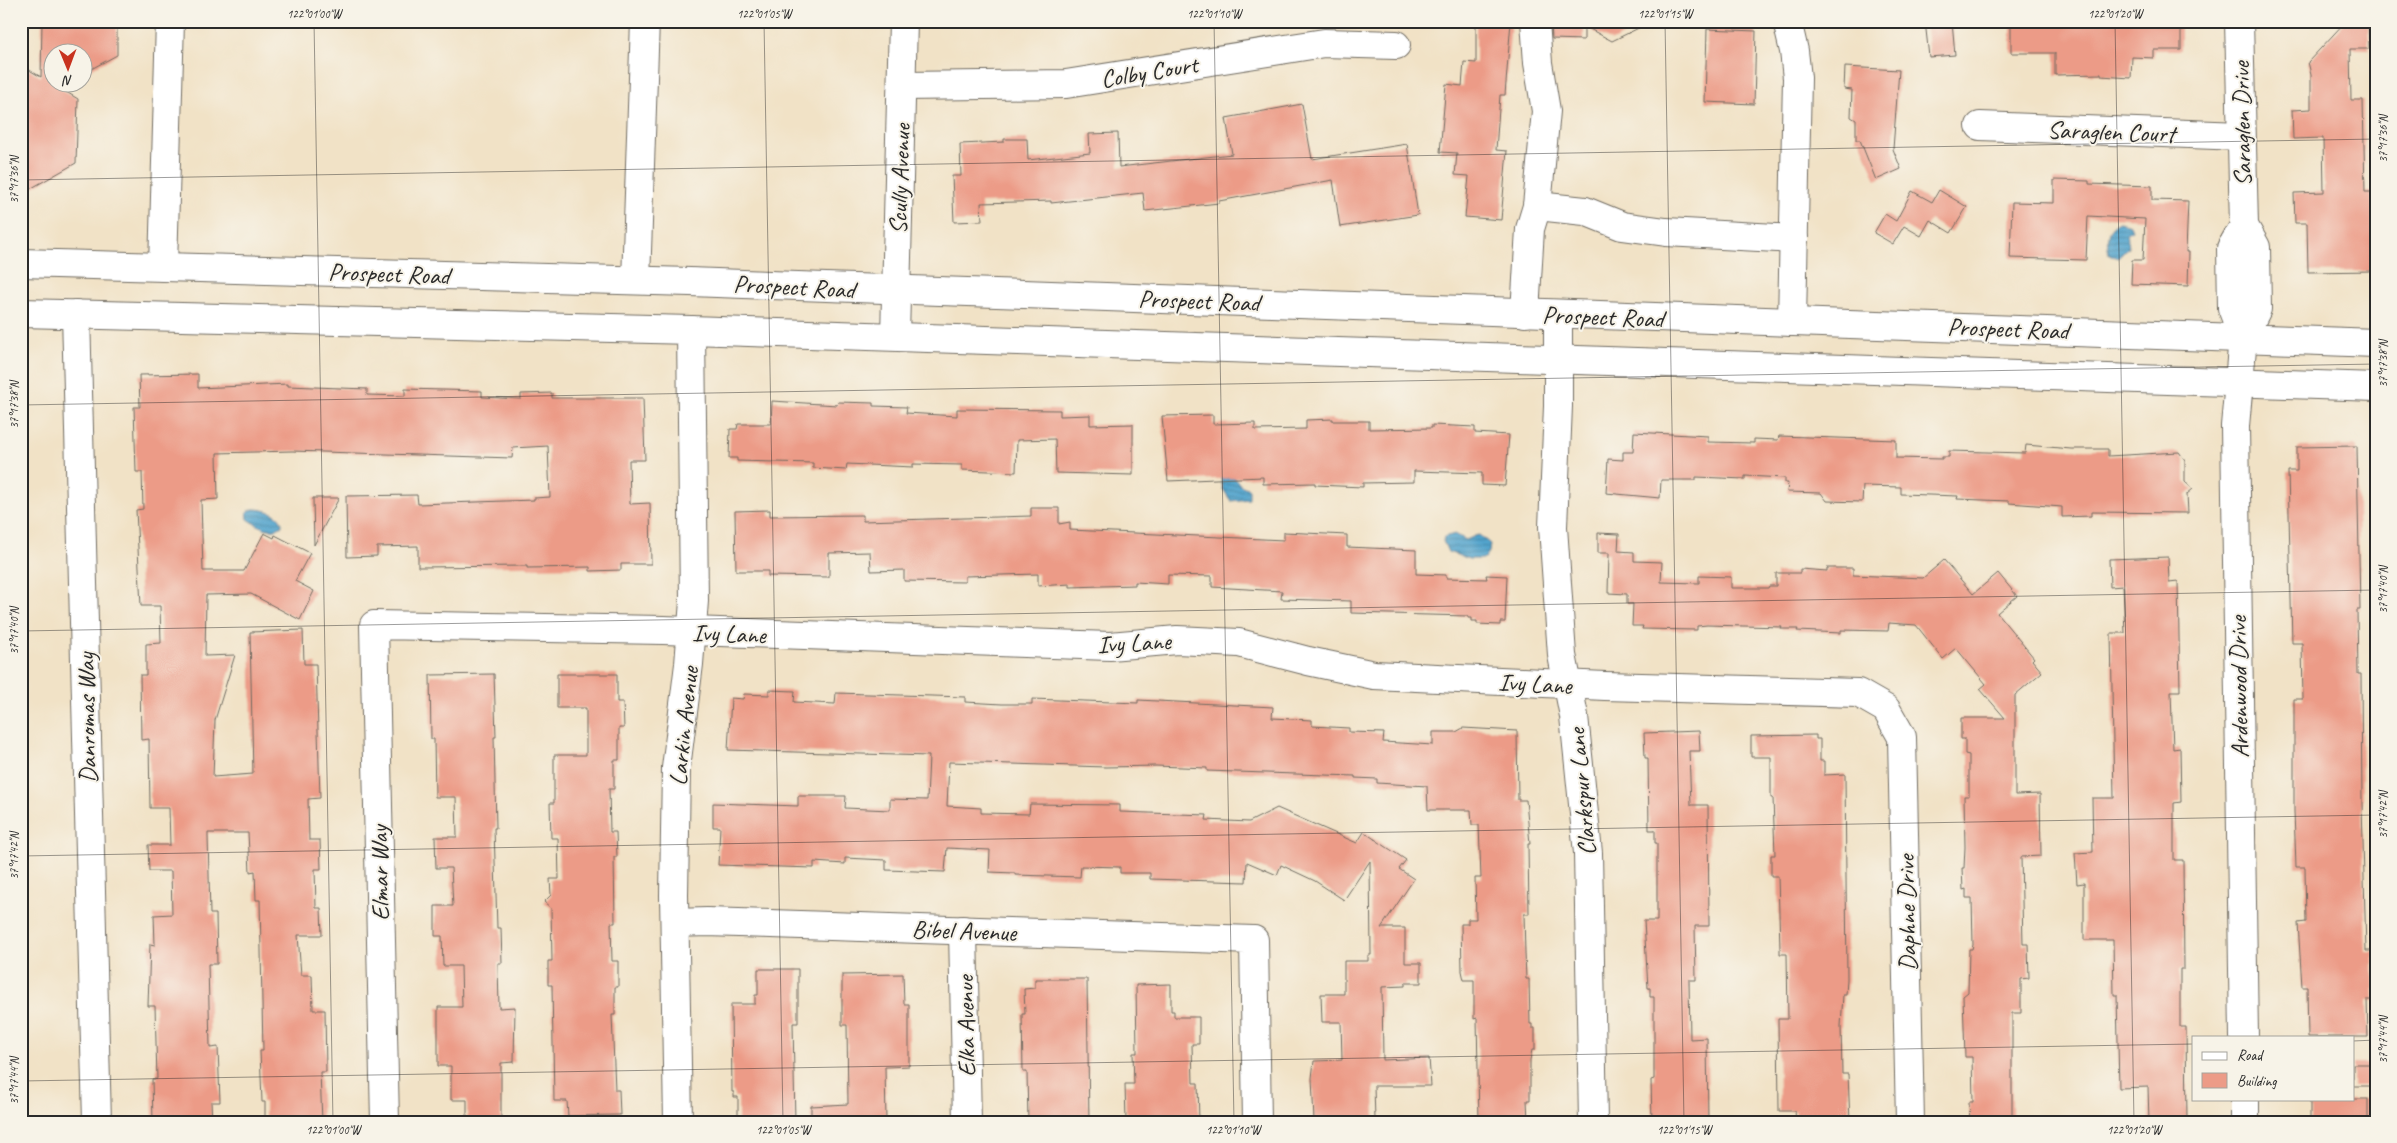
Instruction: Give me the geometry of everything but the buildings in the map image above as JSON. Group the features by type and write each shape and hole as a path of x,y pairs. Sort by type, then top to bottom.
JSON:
{"street":[{"path":"163,267 170,21"},
{"path":"636,280 645,21"},
{"name":"Scully Avenue","path":"895,336 903,21"},
{"path":"1525,313 1530,229 1537,206 1546,111 1538,63 1535,21"},
{"path":"1787,21 1794,51 1797,78 1792,322"},
{"name":"Saraglen Drive","path":"2238,21 2244,226 2256,247 2258,310 2243,337"},
{"name":"Colby Court","path":"902,86 1066,84 1324,43 1396,45"},
{"name":"Saraglen Court","path":"1980,126 2242,136"},
{"path":"1537,206 1585,211 1622,226 1666,232 1794,239"},
{"name":"Prospect Road","path":"21,263 636,280 896,291 1159,298 2376,343"},
{"name":"Prospect Road","path":"21,313 895,336 1558,360 1814,366 2376,387"},
{"name":"Danromas Way","path":"76,314 97,1122"},
{"name":"Clarkspur Lane","path":"1558,314 1553,527 1562,655 1574,716 1588,853 1593,1122"},
{"name":"Larkin Avenue","path":"678,1122 675,923 676,768 694,601 691,330"},
{"name":"Ardenwood Drive","path":"2243,337 2234,426 2244,1036"},
{"name":"Ivy Lane","path":"374,625 692,632 1110,646 1177,640 1239,643 1308,661 1374,675 1568,684 1858,692 1886,709"},
{"name":"Elmar Way","path":"374,625 385,1122"},
{"name":"Daphne Drive","path":"1886,709 1902,737 1910,1122"},
{"name":"Bibel Avenue","path":"675,923 707,922 1254,940 1258,1122"},
{"name":"Elka Avenue","path":"963,930 967,1122"},
{"path":"2245,1100 2245,1122"}],"water":[{"path":"2119,222 2130,225 2132,230 2126,233 2128,248 2118,258 2109,254 2108,236 2114,224"},
{"path":"1233,475 1240,485 1249,489 1249,499 1231,501 1223,489 1221,479 1223,476"},
{"path":"253,509 267,511 276,515 282,526 269,529 256,524 248,519 247,512"},
{"path":"1455,534 1466,540 1479,535 1490,544 1489,552 1485,559 1469,559 1448,552 1443,541 1444,537"}]}
